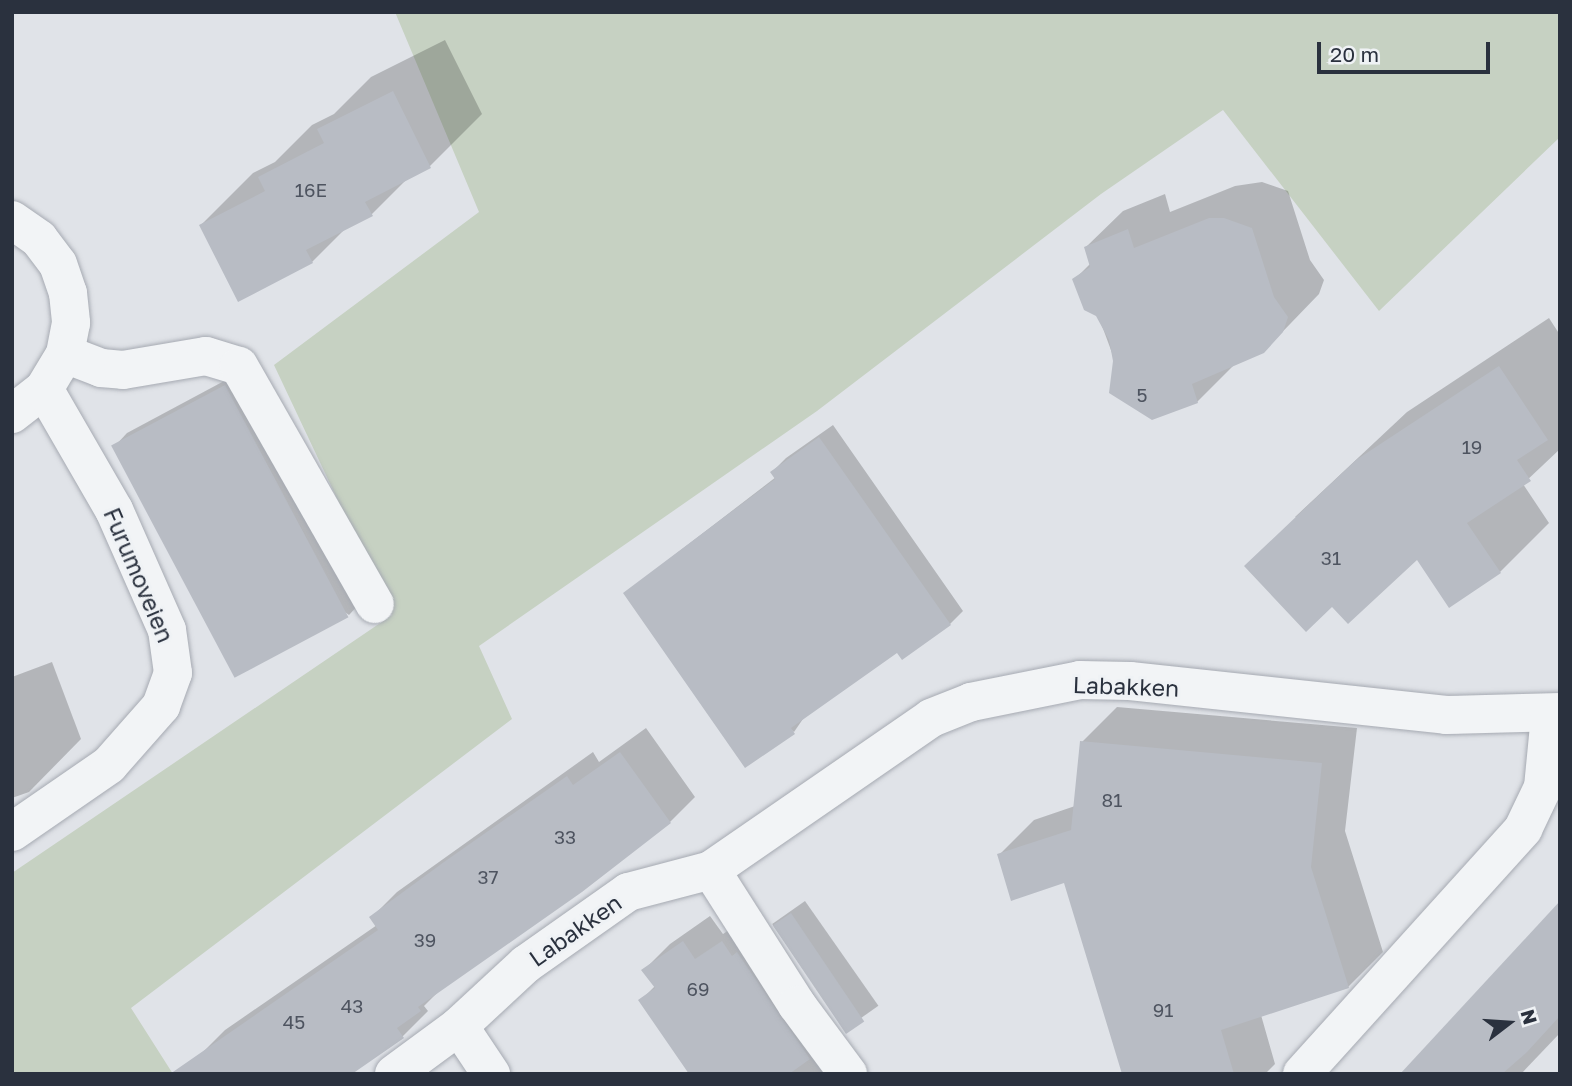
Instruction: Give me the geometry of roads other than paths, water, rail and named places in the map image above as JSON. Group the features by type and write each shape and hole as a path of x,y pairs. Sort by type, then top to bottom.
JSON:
{"street":[{"path":"12,220 39,239 58,264 69,303 65,354 44,389 12,414"},
{"path":"65,354 102,368 123,370 206,356 239,366 375,604"},
{"name":"Furumoveien","path":"12,832 109,765 161,706 173,673 167,630 114,510 44,389"},
{"name":"Labakken","path":"394,1074 459,1026 526,964 628,892 711,870 931,718 971,702 1080,680 1130,681 1446,715 1555,713 1542,787 1523,829 1302,1074"},
{"path":"711,870 797,1005 848,1074"},
{"path":"459,1026 491,1074"}]}
